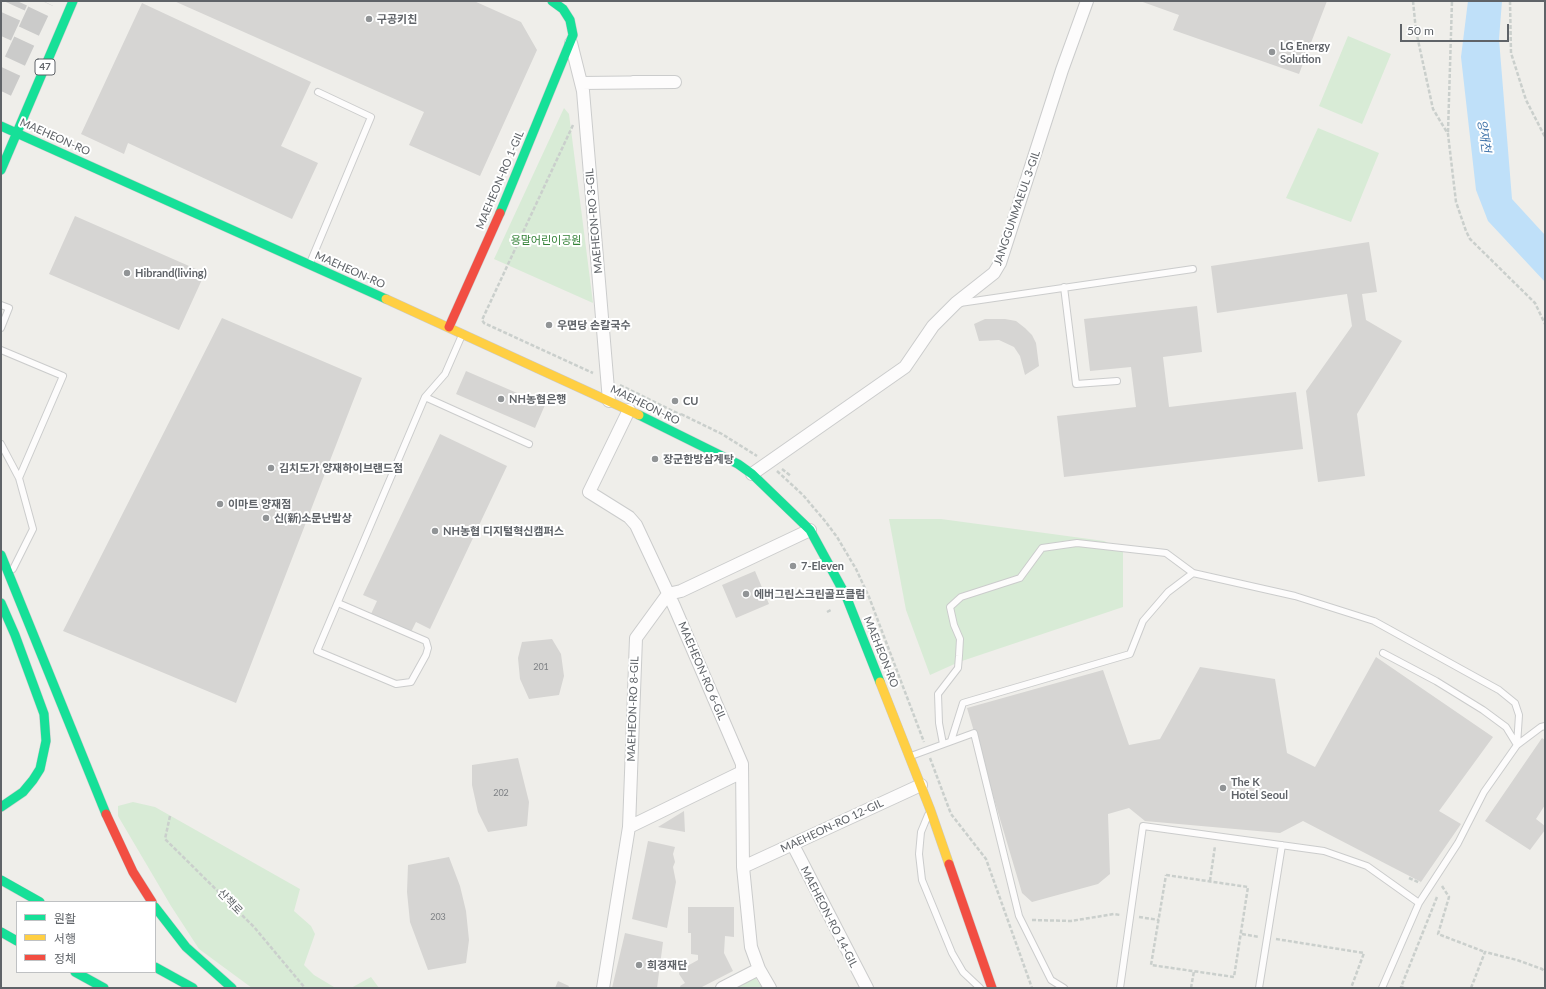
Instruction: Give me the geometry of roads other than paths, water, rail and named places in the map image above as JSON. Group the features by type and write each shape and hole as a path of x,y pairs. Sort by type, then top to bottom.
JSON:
{"main road":[{"name":"47","path":"1,170 73,1"},
{"path":"552,1 567,15 572,27 571,43"},
{"name":"MAEHEON-RO 1-GIL","path":"449,327 505,201 571,43"},
{"name":"MAEHEON-RO","path":"1,126 240,232 309,265 449,327 629,410 738,464 752,474 810,530 846,596 930,809 992,988"},
{"path":"1,554 116,838 151,901"},
{"path":"1,603 12,635 44,714 46,741 40,769 33,780 23,792 1,807"},
{"path":"1,880 38,901"},
{"path":"156,908 186,947 232,988"},
{"path":"1,932 16,940"},
{"path":"156,968 193,988"},
{"path":"77,973 104,988"}],"street":[{"path":"565,1 567,15"},
{"name":"JANGGUNMAEUL 3-GIL","path":"752,474 904,367 933,326 956,304 994,273 1000,263 1062,70 1087,1"},
{"name":"MAEHEON-RO 3-GIL","path":"571,43 581,83 609,401"},
{"path":"581,83 675,82"},
{"name":"MAEHEON-RO 6-GIL","path":"629,410 589,492 628,517 636,525 668,594 742,764 743,867 751,947 759,969 770,988"},
{"path":"668,594 681,591 810,530"},
{"name":"MAEHEON-RO 8-GIL","path":"603,988 629,827 636,638 668,594"},
{"path":"629,827 742,772"},
{"name":"MAEHEON-RO 12-GIL","path":"743,867 921,785"},
{"name":"MAEHEON-RO 14-GIL","path":"793,844 866,988"},
{"path":"722,988 759,969"}],"lane":[{"path":"309,265 371,117 318,92"},
{"path":"956,304 1193,269"},
{"path":"1064,287 1076,384 1117,381"},
{"path":"1,305 9,308 1,328"},
{"path":"338,603 426,641 428,648 426,655 411,682 396,684 317,651 425,397 445,374 463,334"},
{"path":"1,350 63,376 19,478"},
{"path":"425,397 529,444"},
{"path":"1,444 19,478 33,529 10,576"},
{"path":"943,744 939,722 938,694 958,668 960,639 954,625 950,607 962,596 1020,578 1042,548 1077,543 1166,553 1193,573 1295,596 1374,621 1499,690 1515,703 1519,715 1517,745"},
{"path":"951,741 963,703 1130,654 1143,621 1168,592 1193,573"},
{"path":"1383,653 1436,681 1483,710 1506,727 1517,745"},
{"path":"1382,988 1419,903 1458,843 1484,792 1517,745 1541,726 1545,726"},
{"path":"909,756 974,733 1019,916 1051,980 1064,988"},
{"path":"930,809 921,832 919,854 922,880 952,953 963,972 980,988"},
{"path":"1120,988 1143,826 1324,852 1367,866 1419,903"},
{"path":"1259,988 1282,845"}],"water":[{"name":"양재천","path":"1468,1 1502,1 1499,39 1512,199 1545,235 1545,282 1488,221 1476,190 1461,57"}],"tunnel":[{"path":"1,36 17,1"},
{"path":"1,91 43,1"}],"place":[{"name":"구공키친","path":"369,19"},
{"name":"LG Energy Solution","path":"1272,52"},
{"name":"Hibrand(living)","path":"127,273"},
{"name":"우면당 손칼국수","path":"549,325"},
{"name":"NH농협은행","path":"501,399"},
{"name":"CU","path":"675,401"},
{"name":"장군한방삼계탕","path":"655,459"},
{"name":"김치도가 양재하이브랜드점","path":"271,468"},
{"name":"이마트 양재점","path":"220,504"},
{"name":"신(新)소문난밥상","path":"266,518"},
{"name":"NH농협 디지털혁신캠퍼스","path":"435,531"},
{"name":"7-Eleven","path":"793,566"},
{"name":"에버그린스크린골프클럼","path":"746,594"},
{"name":"The K Hotel Seoul","path":"1223,788"},
{"name":"희경재단","path":"639,965"}],"park label":[{"name":"용말어린이공원","path":"546,240"}]}
